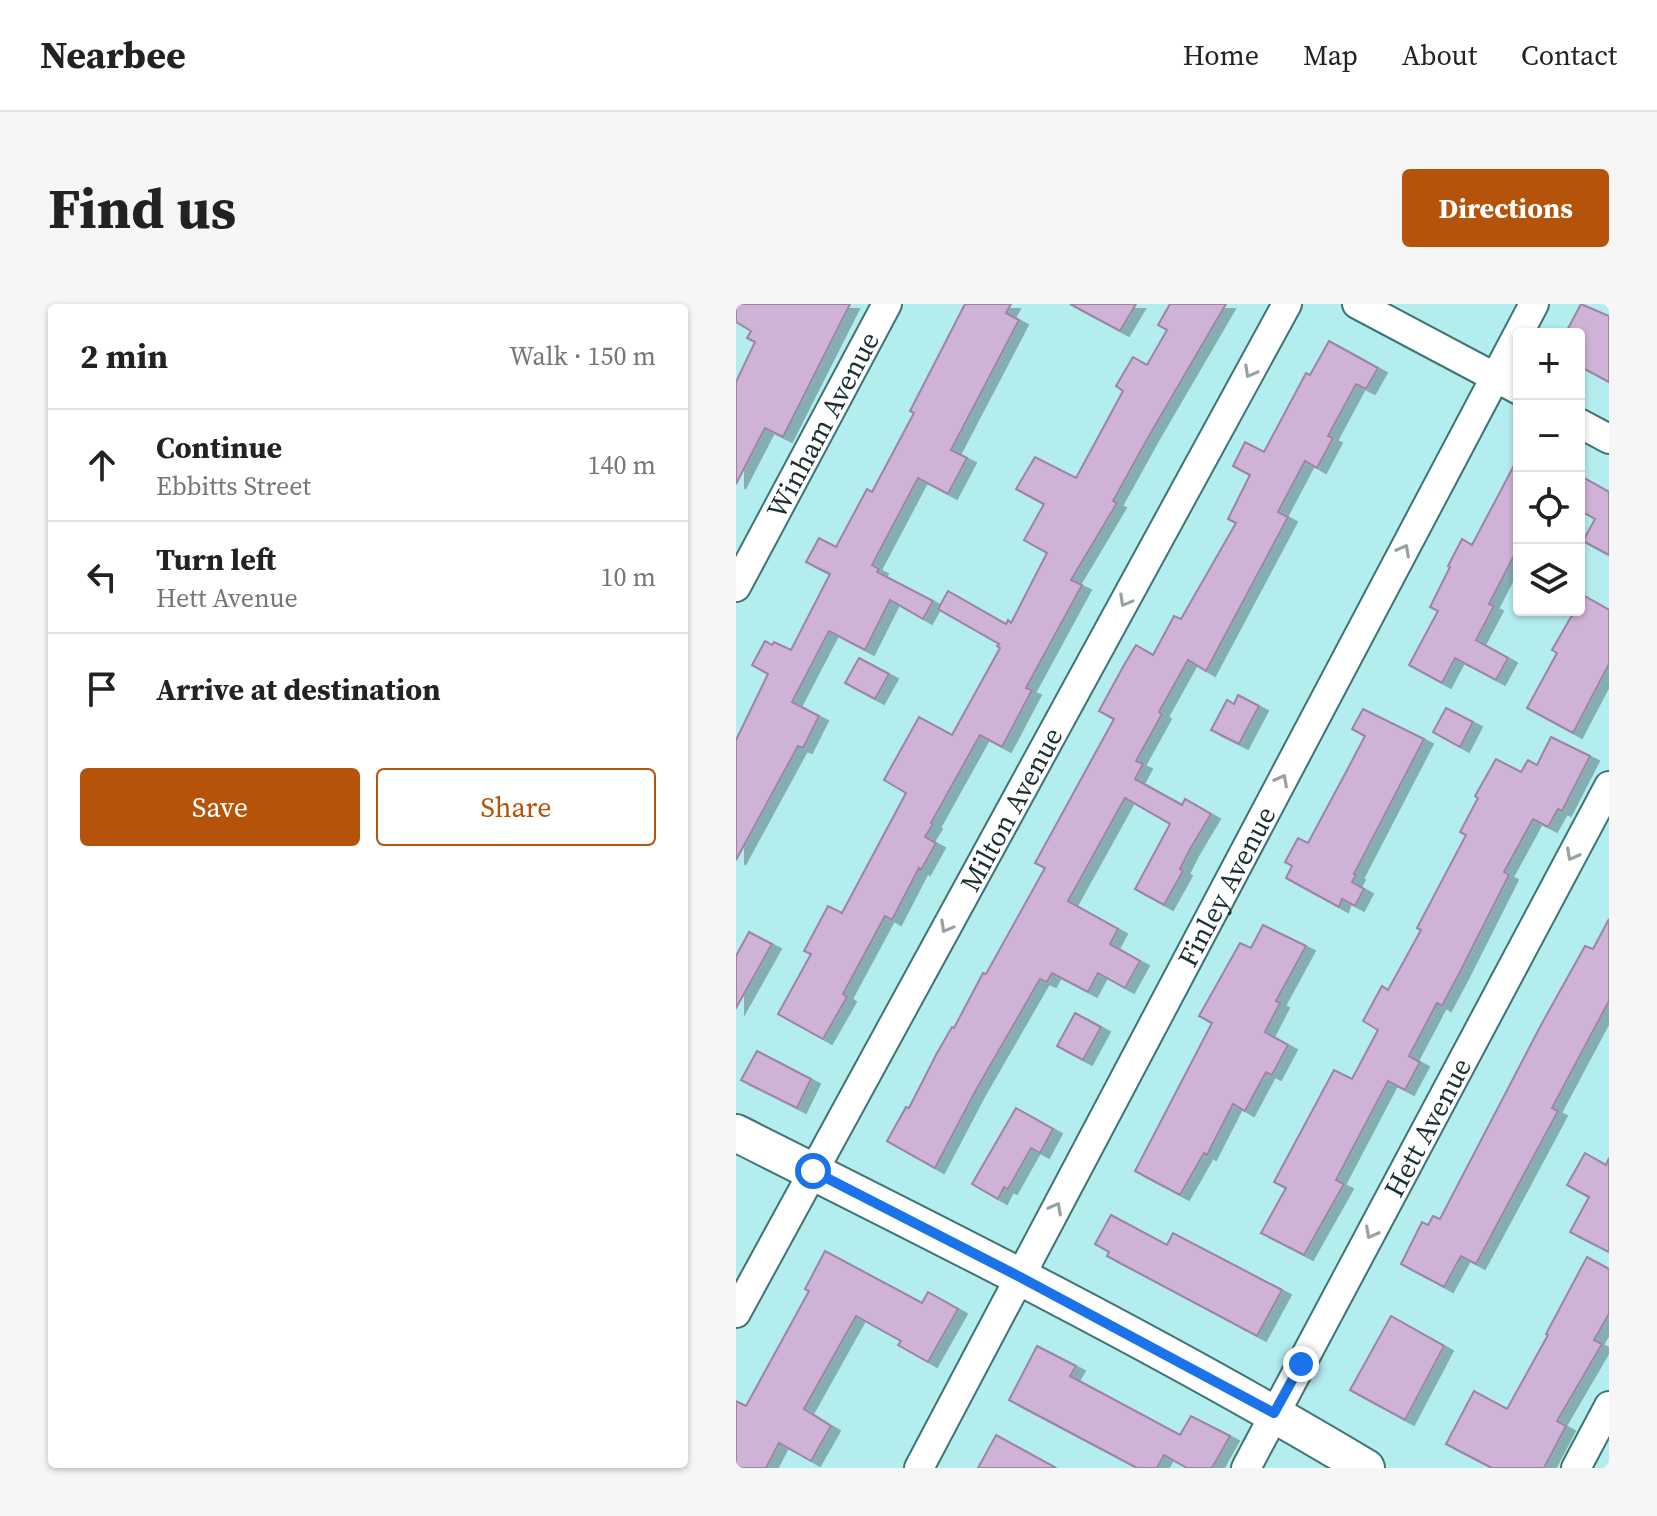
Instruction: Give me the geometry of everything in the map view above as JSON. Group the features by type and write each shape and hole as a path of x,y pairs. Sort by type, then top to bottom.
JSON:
{"street":[{"name":"Winham Avenue","path":"736,587 887,304"},
{"name":"Milton Avenue","path":"736,1313 1287,304"},
{"path":"1357,304 1507,384"},
{"name":"Finley Avenue","path":"919,1468 1507,384 1534,304"},
{"path":"1585,426 1609,439"},
{"name":"Hett Avenue","path":"1246,1468 1609,786"},
{"path":"736,1133 1020,1277 1274,1413 1366,1468"},
{"path":"1576,1468 1609,1406"}],"building":[{"path":"736,304 850,304 783,437 765,428 736,484 736,382 755,342 747,338 751,331 736,322"},
{"path":"965,304 1011,304 1006,313 1019,320 951,450 967,458 948,494 918,478 872,565 879,569 877,572 933,601 923,619 890,600 865,650 829,631 792,702 819,716 803,748 798,746 736,860 736,740 768,674 752,665 765,641 791,650 830,574 806,562 819,538 836,547 867,489 872,492 914,413 910,411"},
{"path":"1070,304 1136,304 1120,331"},
{"path":"1170,304 1226,304 1149,436 1113,501 1117,503 1071,580 1082,585 1026,688 1032,690 1002,747 980,735 925,837 936,843 892,920 885,916 843,994 847,997 823,1039 778,1014 811,954 804,951 828,906 842,913 906,793 884,780 919,717 952,735 1000,648 997,646 999,644 938,609 948,591 1006,624 1008,620 1011,623 1047,553 1024,540 1044,504 1016,489 1035,457 1076,478 1123,391 1116,386 1133,357 1147,365 1167,330 1158,325"},
{"path":"1581,304 1609,316 1609,382 1585,369 1585,328 1568,328"},
{"path":"1329,341 1378,368 1366,389 1356,384 1328,436 1333,438 1317,468 1305,461 1278,512 1288,517 1206,671 1188,660 1136,761 1143,764 1135,779 1182,805 1185,799 1211,814 1189,851 1180,869 1183,871 1164,905 1135,889 1170,824 1125,798 1068,901 1118,929 1110,944 1140,961 1125,988 1098,973 1088,992 1052,973 1047,982 1040,979 935,1168 887,1141 906,1107 909,1108 937,1053 983,973 986,974 1045,868 1035,863 1114,719 1099,711 1124,665 1136,645 1153,655 1174,616 1181,619 1236,523 1228,519 1250,475 1233,466 1245,442 1264,452 1306,373 1310,375"},
{"path":"1513,467 1513,558 1489,604 1494,606 1476,640 1508,658 1496,680 1455,658 1442,683 1409,665 1438,611 1430,607 1462,539 1472,545"},
{"path":"1585,478 1609,492 1609,555 1585,542 1595,519 1585,513"},
{"path":"1585,596 1609,610 1609,664 1573,733 1527,708 1557,653 1552,650 1572,616 1585,616"},
{"path":"859,658 889,674 875,699 845,683"},
{"path":"1238,695 1259,706 1239,744 1211,730 1227,700 1234,704"},
{"path":"1446,708 1473,722 1460,747 1433,732"},
{"path":"1363,709 1424,739 1354,874 1352,882 1364,889 1355,906 1342,899 1339,907 1286,878 1292,866 1285,862 1298,838 1308,843 1365,736 1352,729"},
{"path":"1551,737 1590,756 1562,811 1558,809 1548,827 1533,819 1504,872 1509,875 1460,972 1442,1006 1437,1003 1409,1056 1420,1062 1405,1090 1388,1081 1336,1180 1344,1184 1304,1255 1261,1233 1286,1188 1274,1182 1334,1070 1352,1079 1378,1030 1363,1021 1382,986 1388,990 1421,930 1417,928 1466,835 1460,832 1478,798 1475,796 1496,759 1521,772 1528,760 1537,765"},
{"path":"1609,919 1609,1001 1552,1108 1558,1111 1476,1264 1461,1256 1444,1287 1401,1264 1422,1222 1428,1225 1433,1216 1440,1219 1585,946 1593,949"},
{"path":"1263,925 1306,946 1276,1001 1280,1003 1265,1032 1288,1045 1272,1075 1266,1072 1245,1111 1233,1104 1207,1155 1204,1153 1180,1195 1135,1171 1212,1023 1199,1016 1240,943 1251,948"},
{"path":"749,932 772,944 736,1008 736,956"},
{"path":"1075,1013 1101,1027 1083,1060 1057,1046"},
{"path":"757,1051 811,1079 797,1108 741,1080"},
{"path":"1016,1108 1053,1129 1040,1153 1031,1148 1008,1189 1004,1187 998,1199 972,1184"},
{"path":"1585,1153 1606,1165 1609,1158 1609,1252 1570,1232 1589,1197 1567,1185"},
{"path":"1111,1215 1167,1245 1173,1233 1282,1290 1257,1336 1107,1256 1109,1252 1095,1244"},
{"path":"825,1251 922,1303 928,1292 958,1309 928,1362 898,1345 901,1341 856,1316 804,1409 831,1426 811,1461 779,1443 766,1468 736,1468 736,1401 746,1406 809,1291 805,1289"},
{"path":"1587,1257 1609,1269 1609,1314 1594,1340 1602,1344 1557,1421 1566,1426 1544,1468 1492,1468 1446,1444 1474,1391 1507,1409"},
{"path":"1391,1316 1444,1346 1405,1420 1350,1390"},
{"path":"1037,1346 1076,1366 1070,1376 1180,1435 1191,1416 1230,1436 1212,1468 1187,1468 1164,1455 1157,1468 1137,1468 1009,1400"},
{"path":"996,1435 1056,1468 978,1468"}],"route":[{"path":"813,1171 1274,1413 1301,1364"}]}
